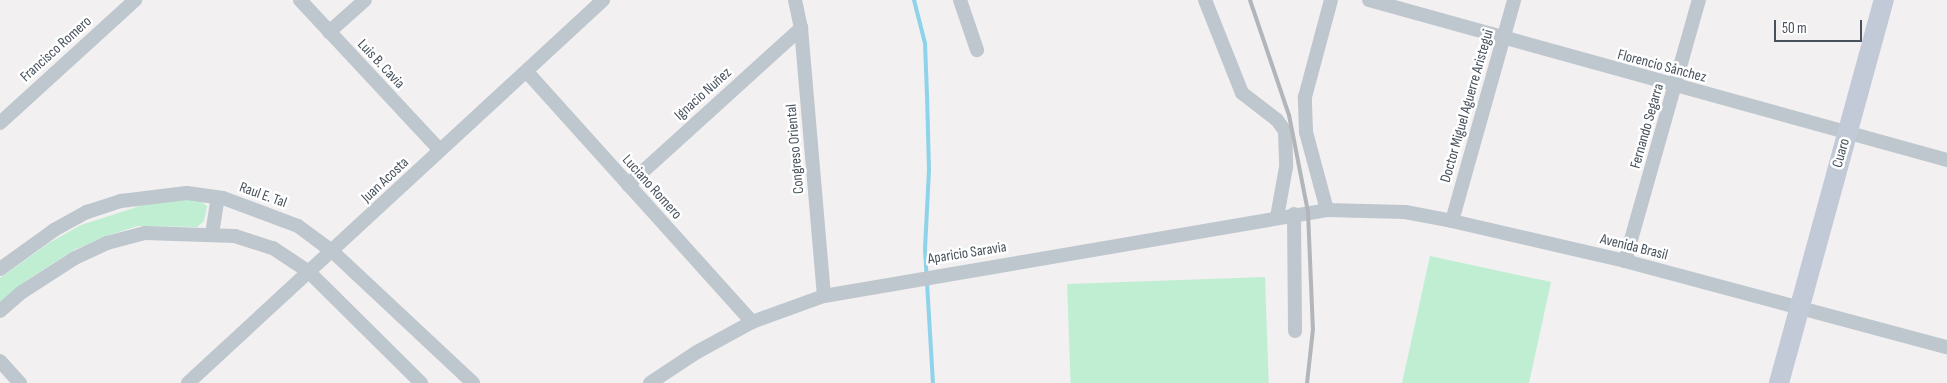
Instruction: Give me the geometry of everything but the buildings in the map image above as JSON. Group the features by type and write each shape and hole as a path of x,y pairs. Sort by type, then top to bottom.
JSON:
{"street":[{"name":"Francisco Romero","path":"0,123 135,0"},
{"name":"Luis B. Cavia","path":"300,0 440,150"},
{"path":"329,32 364,0"},
{"name":"Juan Acosta","path":"188,383 603,0"},
{"name":"Congreso Oriental","path":"794,0 801,28 824,296"},
{"path":"960,0 977,50"},
{"path":"1205,0 1242,93 1277,120 1285,131 1286,167 1277,217"},
{"path":"1327,210 1306,132 1305,97 1331,0"},
{"name":"Florencio Sánchez","path":"1369,0 1675,87 1947,160"},
{"name":"Doctor Miguel Aguerre Aristegui","path":"1452,221 1514,0"},
{"name":"Fernando Segarra","path":"1625,261 1699,0"},
{"name":"Cuaro","path":"1779,383 1798,317 1798,306 1884,0"},
{"name":"Ignacio Nuñez","path":"628,184 801,28"},
{"name":"Luciano Romero","path":"527,72 752,322"},
{"name":"Raul E. Tal","path":"0,268 54,230 87,212 121,201 187,193 218,198 273,214 298,226 332,252 474,383"},
{"path":"212,234 218,198"},
{"name":"Avenida Brasil","path":"1308,212 1327,210 1405,212 1452,221 1625,261 1947,347"},
{"name":"Aparicio Saravia","path":"650,383 697,352 752,322 824,296 940,274 1308,212"},
{"path":"1294,214 1295,331"},
{"path":"0,311 22,292 74,258 107,243 145,234 235,236 273,248 309,272 421,383"},
{"name":"Cuaro","path":"1770,383 1789,315 1798,306"},
{"path":"0,362 20,383"}],"green space":[{"path":"175,199 199,200 207,206 204,221 197,227 138,226 109,235 74,250 27,280 0,302 0,278 49,243 81,225 146,204"},
{"path":"1430,256 1551,282 1529,383 1402,383"},
{"path":"1265,277 1269,383 1071,383 1067,284"}],"waterway":[{"path":"914,0 925,43 929,170 925,249 933,383"}],"railway":[{"path":"1250,0 1289,115 1308,212 1313,329 1307,383"}]}
